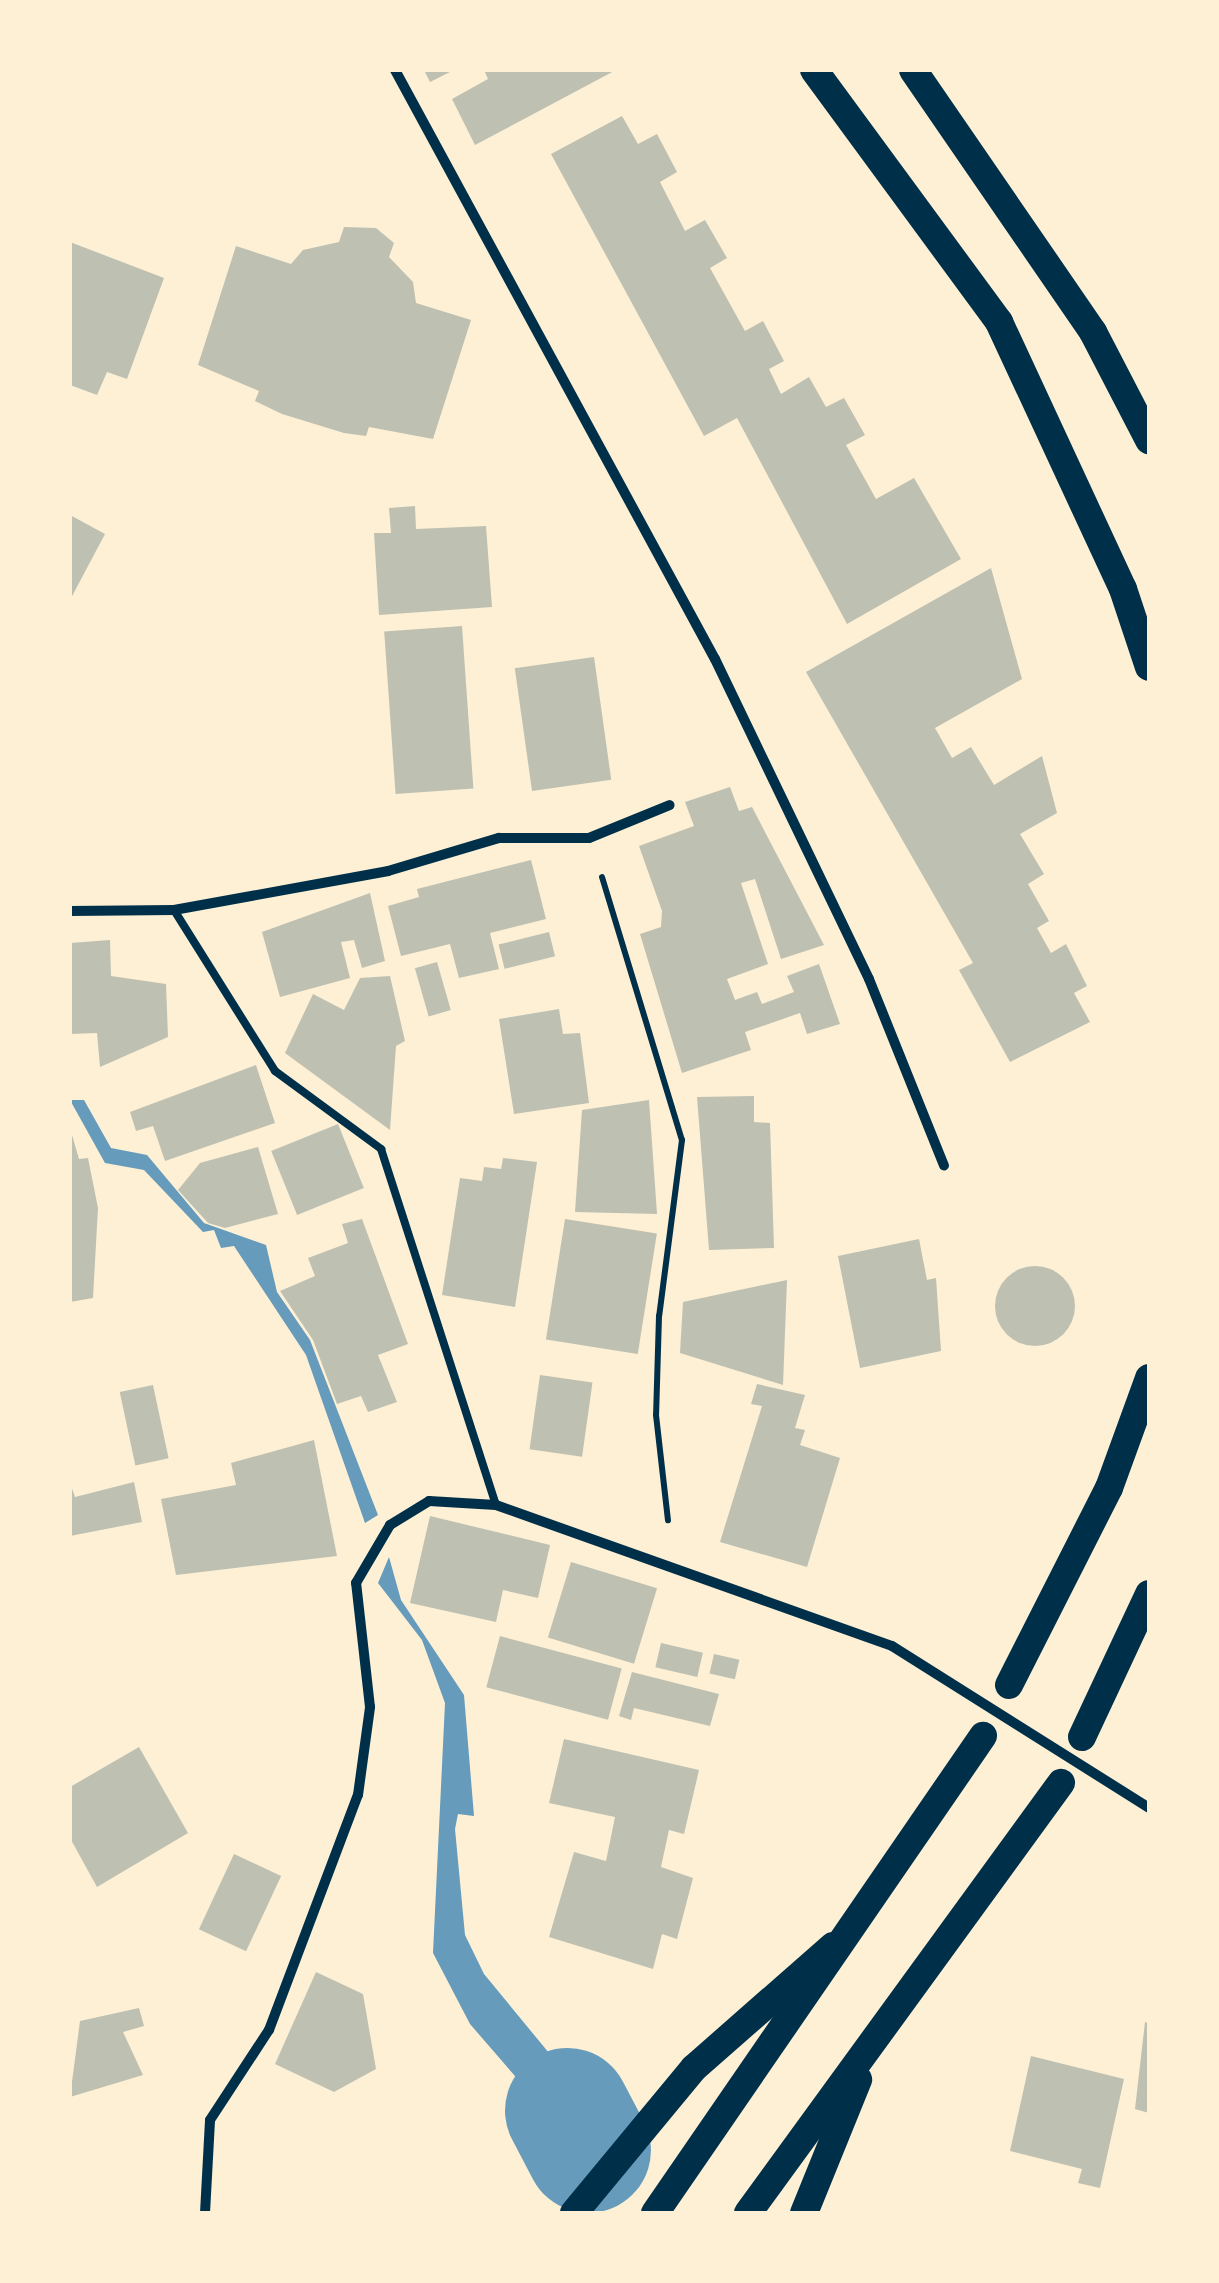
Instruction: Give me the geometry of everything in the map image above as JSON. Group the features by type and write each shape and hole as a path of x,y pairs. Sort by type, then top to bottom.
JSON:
{"highway":[{"path":"814,70 999,322 1123,589 1149,667"},
{"path":"914,70 1093,332 1149,440"},
{"path":"1008,1685 1109,1488 1149,1378"},
{"path":"1082,1737 1149,1594"},
{"path":"655,2213 868,1916 983,1736"},
{"path":"748,2213 1061,1783"},
{"path":"574,2213 694,2068 868,1916"},
{"path":"804,2213 876,2038"}],"street":[{"path":"394,70 715,659 869,979 944,1166"},
{"path":"70,912 174,910 388,870 499,838 589,838 670,805"},
{"path":"205,2213 210,2120 269,2030 358,1795 370,1706 356,1582 390,1525 429,1501 496,1506 892,1646 1149,1808"}],"lane":[{"path":"174,910 276,1071 382,1149 496,1506"}],"path":[{"path":"589,838 682,1140 656,1415 673,1568"}],"water":[{"path":"70,1100 84,1100 111,1148 147,1155 204,1223 266,1245 277,1292 310,1340 378,1515 365,1523 306,1355 234,1246 221,1248 214,1230 203,1232 144,1170 105,1163"},
{"path":"389,1557 401,1600 464,1695 474,1816 458,1814 455,1829 465,1935 484,1974 586,2098 552,2119 470,2024 433,1953 445,1703 422,1640 378,1583"}],"building":[{"path":"424,70 454,70 430,82"},
{"path":"484,70 616,70 475,145 452,99 488,79"},
{"path":"622,116 638,144 657,134 677,172 660,182 685,231 705,220 727,258 710,268 745,331 763,321 784,361 769,369 781,394 809,377 826,407 844,398 865,435 846,445 876,499 914,478 961,559 847,624 737,418 704,436 551,154"},
{"path":"344,227 376,228 394,243 389,257 413,282 416,303 471,320 433,439 369,427 366,436 344,433 282,414 255,401 259,391 198,365 236,246 291,264 303,250 339,242"},
{"path":"70,242 164,278 127,379 107,372 97,395 70,385"},
{"path":"415,506 416,529 486,526 492,607 379,615 374,533 391,533 389,508"},
{"path":"70,515 105,534 70,600"},
{"path":"991,568 1022,679 935,728 952,758 971,747 994,785 1042,756 1057,813 1020,834 1044,874 1028,884 1049,921 1037,928 1051,953 1066,944 1087,986 1074,993 1090,1022 1010,1062 959,970 973,963 806,672"},
{"path":"462,626 473,789 396,794 384,631"},
{"path":"594,657 611,780 532,791 515,668"},
{"path":"730,787 739,811 752,807 824,945 781,959 755,879 741,883 768,964 727,979 735,1000 757,992 762,1004 794,992 787,976 819,964 840,1024 807,1034 800,1013 745,1032 751,1050 682,1073 640,934 661,927 662,911 639,846 694,826 685,802"},
{"path":"531,860 546,919 490,933 499,969 459,978 450,944 401,956 388,906 419,897 417,889"},
{"path":"370,893 385,961 362,968 354,940 341,942 350,978 280,997 262,932"},
{"path":"549,932 555,956 505,969 499,945"},
{"path":"110,940 111,976 166,984 168,1037 100,1067 97,1033 70,1034 70,943"},
{"path":"437,962 451,1010 429,1016 415,968"},
{"path":"390,976 405,1041 396,1046 390,1130 285,1053 313,994 344,1010 360,978"},
{"path":"559,1009 563,1034 580,1033 589,1103 514,1114 499,1019"},
{"path":"256,1065 275,1123 165,1161 153,1126 136,1131 130,1112"},
{"path":"754,1096 754,1122 770,1123 774,1248 709,1250 697,1097"},
{"path":"649,1100 657,1214 575,1212 582,1110"},
{"path":"338,1124 364,1188 297,1215 271,1151"},
{"path":"70,1128 79,1159 88,1158 98,1208 93,1298 70,1302"},
{"path":"258,1147 278,1214 225,1228 208,1223 178,1190 200,1163"},
{"path":"503,1158 537,1162 515,1307 442,1295 460,1178 482,1181 484,1167 501,1169"},
{"path":"362,1219 408,1344 378,1355 397,1402 368,1412 361,1396 337,1404 313,1340 280,1291 315,1276 308,1258 348,1243 342,1224"},
{"path":"565,1219 657,1234 638,1354 546,1339"},
{"path":"919,1239 927,1280 936,1278 941,1351 860,1368 838,1256"},
{"path":"1035,1266 1050,1269 1063,1278 1072,1291 1072,1321 1063,1334 1050,1343 1035,1346 1020,1343 1007,1334 998,1321 995,1306 998,1291 1007,1278 1020,1269"},
{"path":"787,1280 783,1385 680,1353 683,1302"},
{"path":"540,1375 592,1382 582,1457 530,1449"},
{"path":"757,1384 805,1395 795,1428 805,1430 800,1445 840,1458 807,1567 720,1542 762,1406 751,1404"},
{"path":"153,1385 169,1458 135,1465 120,1392"},
{"path":"314,1440 337,1556 176,1575 161,1499 236,1485 231,1463"},
{"path":"134,1482 142,1522 70,1536 70,1483 75,1497"},
{"path":"430,1516 550,1545 538,1598 503,1590 496,1622 410,1603"},
{"path":"571,1562 657,1588 634,1664 548,1638"},
{"path":"500,1636 622,1669 608,1720 486,1687"},
{"path":"661,1643 703,1653 697,1677 655,1667"},
{"path":"714,1654 739,1660 735,1679 710,1673"},
{"path":"632,1672 719,1694 710,1726 634,1708 631,1720 619,1716"},
{"path":"564,1739 699,1770 684,1834 669,1830 661,1867 693,1878 677,1939 662,1934 653,1969 549,1937 574,1852 606,1861 615,1817 549,1803"},
{"path":"139,1747 188,1833 97,1887 70,1838 70,1787"},
{"path":"234,1854 281,1876 246,1951 199,1929"},
{"path":"316,1972 363,1994 376,2069 334,2092 275,2064"},
{"path":"139,2008 144,2026 123,2032 143,2075 70,2097 80,2021"},
{"path":"1145,2022 1149,2023 1149,2113 1135,2109"},
{"path":"1031,2056 1124,2079 1100,2188 1078,2183 1082,2169 1010,2151"}],"waterway":[{"path":"567,2110 588,2150"}]}
